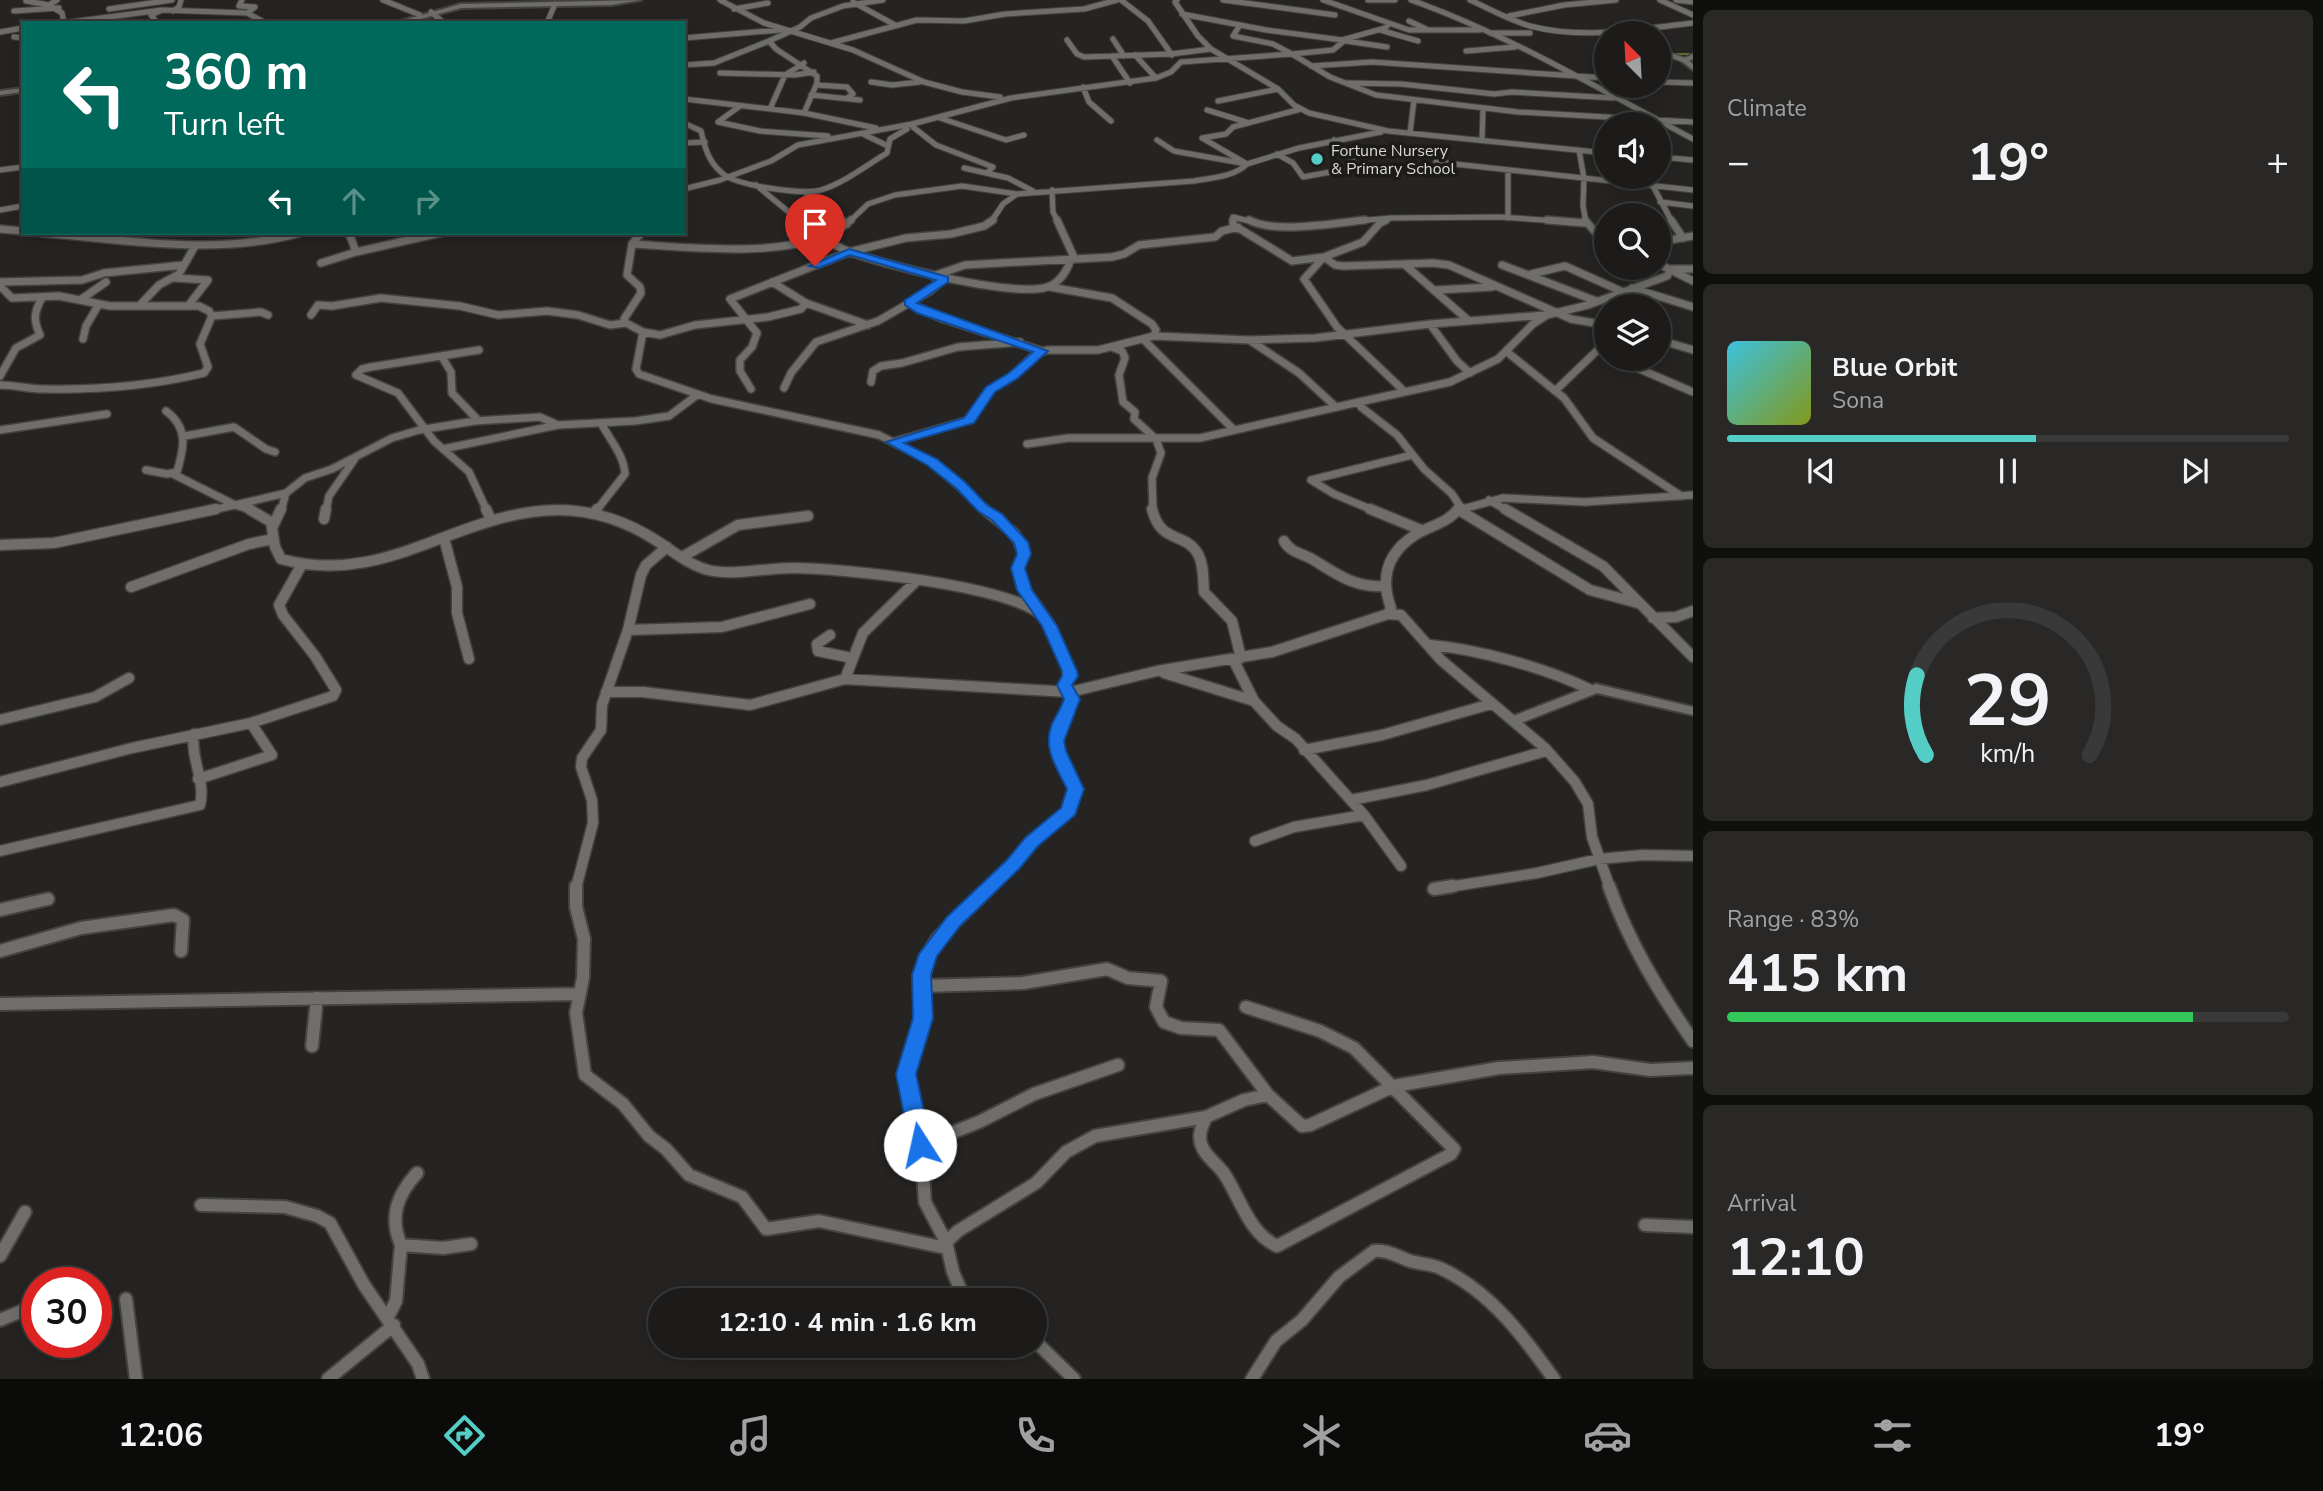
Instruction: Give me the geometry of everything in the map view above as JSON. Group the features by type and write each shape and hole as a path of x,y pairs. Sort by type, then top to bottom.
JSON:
{"street":[{"path":"49,5 57,0"},
{"path":"122,15 108,6 172,0"},
{"path":"173,10 179,7 181,0"},
{"path":"242,0 239,6 255,7 247,13"},
{"path":"383,0 394,2 407,12 420,15"},
{"path":"403,21 431,12 470,5 637,0"},
{"path":"720,0 734,9 785,30 869,57 924,82 966,94 1011,98"},
{"path":"686,37 785,30 800,27 811,18 851,1 883,0"},
{"path":"1081,0 1100,6"},
{"path":"831,43 922,20 964,21 1005,14 1100,6 1119,0 1152,25 1171,54 1181,62"},
{"path":"1177,0 1175,2 1182,14 1211,49 1278,89 1301,109 1388,131 1594,152"},
{"path":"1223,0 1335,15"},
{"path":"1265,6 1281,0"},
{"path":"1323,0 1409,30 1481,30"},
{"path":"1368,0 1395,0"},
{"path":"1411,0 1456,16 1594,88"},
{"path":"1470,0 1534,27 1561,31 1594,31"},
{"path":"1507,16 1564,5 1616,0"},
{"path":"1660,0 1693,15"},
{"path":"1676,0 1693,2"},
{"path":"851,1 895,25"},
{"path":"26,2 59,8 64,16 63,21"},
{"path":"734,9 768,3"},
{"path":"548,21 555,4"},
{"path":"14,11 59,8"},
{"path":"82,21 173,10 247,13 262,21"},
{"path":"154,21 152,15 160,11"},
{"path":"217,20 223,12"},
{"path":"431,12 442,21"},
{"path":"1182,14 1387,47"},
{"path":"1409,21 1430,30"},
{"path":"1671,25 1693,23"},
{"path":"686,188 727,178 778,159 794,146 912,126 981,104 1011,98 1156,78 1171,72 1181,62 1334,50 1343,40 1380,30 1389,24"},
{"path":"1240,25 1234,37 1273,44 1344,83 1371,94 1483,108 1594,116"},
{"path":"0,32 21,28"},
{"path":"686,65 714,63 769,41 785,30"},
{"path":"1380,30 1418,41"},
{"path":"1490,33 1530,33"},
{"path":"14,37 21,38"},
{"path":"1305,52 1316,37"},
{"path":"1113,39 1124,56"},
{"path":"1067,40 1080,56 1171,54 1211,49"},
{"path":"769,41 774,48 804,64 818,79 804,113"},
{"path":"1466,51 1516,47"},
{"path":"1135,55 1156,78"},
{"path":"1671,55 1684,60 1693,68"},
{"path":"1684,60 1693,56"},
{"path":"1112,57 1130,83"},
{"path":"1311,66 1372,62 1594,77"},
{"path":"770,109 784,74 789,69 804,64"},
{"path":"720,73 814,72"},
{"path":"871,82 892,85 924,82"},
{"path":"1344,83 1386,82 1457,88 1495,95 1507,92 1560,98 1594,98"},
{"path":"1671,82 1693,83"},
{"path":"816,85 847,87 853,94 847,98"},
{"path":"1083,88 1089,102 1111,121"},
{"path":"1217,101 1278,89"},
{"path":"0,93 21,90"},
{"path":"811,95 860,100"},
{"path":"1614,98 1642,112"},
{"path":"686,99 804,113 883,129"},
{"path":"1410,133 1414,100"},
{"path":"740,106 718,122 760,131 841,137"},
{"path":"1482,140 1483,108"},
{"path":"1247,164 1202,138 1226,134 1232,127 1246,122 1301,109"},
{"path":"1207,110 1246,122"},
{"path":"940,118 1006,140 1024,135"},
{"path":"1671,121 1693,122"},
{"path":"686,124 700,130 708,158 727,178 806,193 824,189 887,153 893,136 912,126"},
{"path":"912,126 939,146 993,167 987,173"},
{"path":"1671,127 1693,139"},
{"path":"632,244 742,252 823,237 847,224 868,204 895,195 962,186 1017,194 1209,179 1277,154 1388,131"},
{"path":"862,133 888,146"},
{"path":"1157,140 1174,151 1247,164"},
{"path":"1277,154 1293,163 1303,177 1358,167 1335,140"},
{"path":"686,143 705,142"},
{"path":"1579,150 1584,179 1582,196 1585,223 1594,232"},
{"path":"1671,158 1693,160"},
{"path":"1436,162 1594,180"},
{"path":"0,170 21,167"},
{"path":"964,168 1007,178 1033,191"},
{"path":"1508,171 1508,218"},
{"path":"756,185 787,213 849,252 944,279 1020,288 1050,287 1112,298 1152,324 1156,330 1154,336"},
{"path":"1671,188 1693,190"},
{"path":"1654,189 1683,238"},
{"path":"1050,287 1065,274 1072,251 1053,212 1052,190"},
{"path":"806,193 823,210 847,224"},
{"path":"751,389 740,371 740,360 752,347 757,333 730,299 849,252 906,238 951,234 984,226 994,220 1003,204 1017,194"},
{"path":"1660,202 1693,206"},
{"path":"0,209 21,206"},
{"path":"933,276 965,265 1112,257 1124,254 1139,245 1215,237 1222,231 1255,225 1300,226 1391,218 1508,218 1585,223"},
{"path":"1233,228 1240,229 1292,261 1324,257 1363,242 1380,223 1391,218"},
{"path":"0,229 21,231"},
{"path":"65,235 195,246 260,243 282,236"},
{"path":"350,235 356,252"},
{"path":"321,263 431,235"},
{"path":"626,323 625,316 641,293 640,287 627,275 632,244 639,235"},
{"path":"1671,240 1693,236"},
{"path":"174,278 195,246"},
{"path":"1324,257 1338,266 1442,263 1570,319 1594,324"},
{"path":"1324,257 1306,276 1305,284 1347,335 1404,391"},
{"path":"1404,264 1469,321"},
{"path":"0,284 82,280 103,273 125,273 184,265"},
{"path":"1502,265 1594,300"},
{"path":"1531,274 1560,265 1622,291"},
{"path":"1671,270 1693,269"},
{"path":"1671,270 1693,281"},
{"path":"139,306 159,285 174,278 208,279 188,306"},
{"path":"784,388 791,373 816,342 868,325 930,291 944,279"},
{"path":"1614,294 1655,280"},
{"path":"80,300 106,282"},
{"path":"772,282 806,303 868,325"},
{"path":"0,284 12,299 58,296 99,304 199,306 209,311 212,316 209,326 200,337 201,355 208,368 204,373 120,386 83,388 0,385"},
{"path":"1436,290 1496,286"},
{"path":"1632,288 1693,307"},
{"path":"0,376 16,348 40,335 34,323 35,310 42,298"},
{"path":"311,315 318,305 331,306 382,298 460,306 498,315 547,311 586,317 610,325 626,323 643,332 660,335 695,325 746,320 794,311 806,303"},
{"path":"909,303 952,321 1042,351 1113,348 1154,336 1249,340 1347,335 1430,324 1547,315 1594,302"},
{"path":"82,339 99,304"},
{"path":"212,316 261,312 268,315"},
{"path":"1027,444 1068,438 1200,438 1450,382 1507,352 1533,324 1547,315"},
{"path":"1430,324 1457,361 1470,373"},
{"path":"643,332 636,369 639,374 697,395 879,435 932,462 1015,534 1024,554 1018,568 1024,590 1041,613 1068,666 1070,676 1065,685 1072,699 1068,714 1060,723 1055,741 1076,789 1069,811 1032,842 937,939 928,954 921,975 923,1018 906,1074 920,1144 925,1202 946,1245 961,1288"},
{"path":"1144,340 1234,430"},
{"path":"1249,340 1299,373 1336,407"},
{"path":"871,382 872,371 878,365 903,363 968,346 1020,342"},
{"path":"1671,344 1693,350"},
{"path":"1113,348 1124,354 1119,376 1122,402 1135,412 1134,419 1156,439 1161,453 1153,473 1152,506 1158,528 1163,534 1191,544 1199,553 1204,566 1204,592 1232,621 1237,658 1254,701 1277,726 1296,739 1364,815 1401,866"},
{"path":"479,350 365,368 356,375 360,379 394,390 443,449 469,472 491,520"},
{"path":"893,442 969,420 990,390 1014,375 1042,351"},
{"path":"1507,352 1569,404 1579,423 1593,438 1681,496"},
{"path":"442,357 451,372 448,382 453,400 476,418 475,421"},
{"path":"1555,391 1594,357"},
{"path":"1644,371 1693,392"},
{"path":"443,449 558,425 668,416 680,410 697,395"},
{"path":"1359,402 1397,435 1412,455 1459,500 1459,510"},
{"path":"166,411 180,422 187,441 181,461 173,474"},
{"path":"0,430 107,414"},
{"path":"0,545 54,543 286,493 305,478 356,457 392,438 425,429 475,421 540,417 558,425"},
{"path":"595,512 625,474 624,459 616,452 601,423"},
{"path":"185,436 234,427 266,449 275,452"},
{"path":"1412,455 1311,480 1334,494 1421,530"},
{"path":"324,519 329,496 356,457"},
{"path":"146,470 173,474 234,505 255,511 273,526"},
{"path":"286,493 286,500 273,526 275,552 281,559 301,566 335,567 394,557 491,520 557,510 595,512 635,528 708,570 814,569 915,582 983,594 1041,613"},
{"path":"1388,614 1391,608 1385,586 1387,565 1398,550 1421,530 1459,510 1489,500 1528,498 1584,502 1693,495"},
{"path":"1489,500 1590,556 1693,657"},
{"path":"1459,510 1580,584 1601,593 1639,603"},
{"path":"682,557 738,525 808,516"},
{"path":"444,538 457,587 457,614 469,659"},
{"path":"131,587 249,544 273,539"},
{"path":"1284,541 1290,549 1307,556 1339,579 1355,584 1385,586"},
{"path":"667,547 646,565 641,575 628,630 601,710 601,730 586,748 580,767 592,800 593,823 576,885 576,907 584,939 583,978 576,1013 582,1045 582,1068 585,1074 623,1104 649,1136 666,1149 689,1175 749,1203 766,1229 819,1221 856,1231 946,1245"},
{"path":"0,782 194,734 251,723 333,696 336,690 315,656 283,615 279,605 301,566"},
{"path":"845,679 857,644 875,619 915,582"},
{"path":"628,630 722,627 810,604"},
{"path":"1653,618 1676,617 1693,611"},
{"path":"606,692 643,692 750,705 763,704 820,683 845,679 1070,692 1157,671 1272,652 1388,614 1402,615 1441,660 1569,773 1584,795 1599,859 1618,912 1652,981 1693,1041"},
{"path":"830,635 817,644 818,651 847,657 852,661"},
{"path":"1430,645 1453,647 1565,677 1589,690"},
{"path":"1157,671 1254,701"},
{"path":"0,720 94,697 129,678"},
{"path":"1513,721 1589,690 1605,688 1693,711"},
{"path":"1304,750 1382,735 1491,704"},
{"path":"198,779 272,755 251,723"},
{"path":"0,851 200,805 204,791 198,779 191,747 194,734"},
{"path":"1350,800 1427,785 1546,751"},
{"path":"1255,841 1287,829 1364,815"},
{"path":"1434,889 1537,873 1599,859 1693,856"},
{"path":"0,910 48,899"},
{"path":"0,951 80,928 174,915 183,920 181,951"},
{"path":"922,986 1023,983 1107,969 1128,978 1161,981 1156,1013 1163,1021 1175,1027 1219,1030 1268,1095 1297,1124 1310,1125 1394,1086 1499,1068 1593,1062 1650,1069 1693,1068"},
{"path":"0,1004 578,994"},
{"path":"312,1046 317,998"},
{"path":"1206,1117 1199,1140 1203,1148 1223,1173 1245,1213 1272,1245 1281,1246 1392,1183 1451,1154 1454,1149 1394,1086 1353,1048 1320,1031 1246,1007"},
{"path":"920,1144 979,1122 1034,1094 1118,1065"},
{"path":"946,1245 965,1226 1036,1182 1066,1152 1096,1136 1206,1117 1244,1100 1268,1095"},
{"path":"328,1379 391,1321 396,1301 401,1245 392,1219 398,1200 417,1173"},
{"path":"201,1205 267,1206 323,1217 330,1223 365,1285 418,1364 423,1379"},
{"path":"0,1256 25,1212"},
{"path":"1645,1225 1693,1227"},
{"path":"401,1245 443,1248 471,1244"},
{"path":"1252,1379 1276,1341 1301,1320 1339,1277 1374,1251 1381,1250 1413,1262 1441,1268 1478,1293 1516,1325 1554,1379"},
{"path":"126,1298 136,1379"},
{"path":"0,1320 21,1311"},
{"path":"1047,1353 1074,1379"}],"waterway":[{"path":"1675,54 1693,54"}],"place":[{"name":"Fortune Nursery & Primary School","path":"1317,159"}],"route":[{"path":"815,266 849,252 944,279 909,303 921,310 1002,335 1042,351 1035,354 1014,375 990,390 969,420 893,442 932,462 982,508 997,517 1021,542 1024,554 1018,568 1024,590 1050,626 1069,671 1070,676 1065,687 1072,699 1068,714 1060,723 1055,741 1076,789 1069,811 1032,842 954,921 937,939 928,954 921,975 923,1018 906,1074 920,1145"}]}
